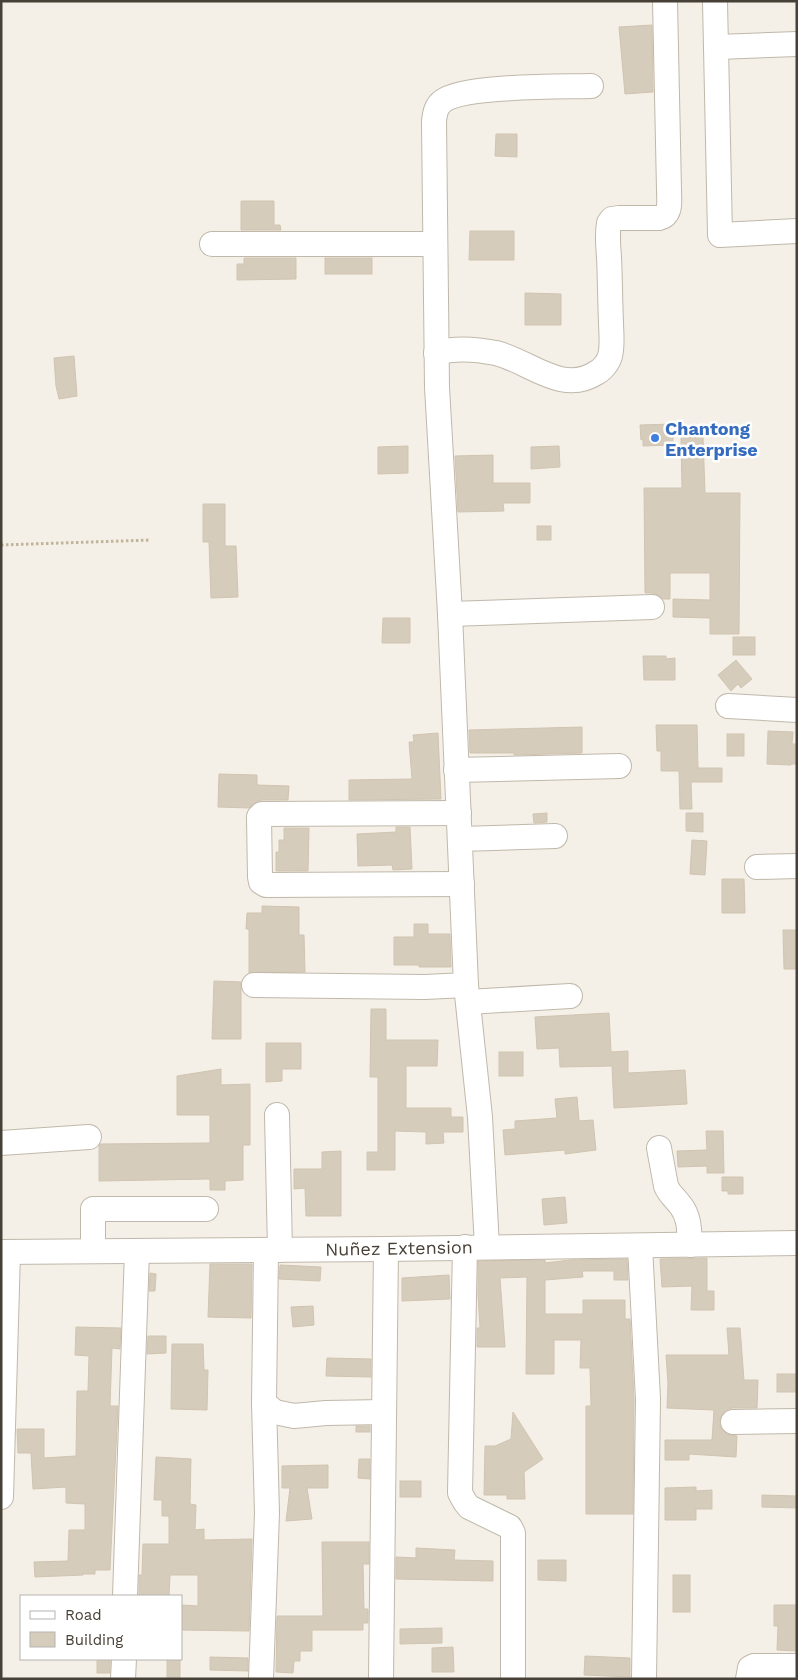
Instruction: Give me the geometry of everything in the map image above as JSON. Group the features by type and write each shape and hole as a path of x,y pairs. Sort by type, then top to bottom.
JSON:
{"street":[{"path":"436,353 460,349 497,353 520,361 556,379 567,381 591,376 601,370 610,358 612,336 609,222 612,219 619,218 658,218 664,217 668,213 665,1"},
{"path":"715,1 720,235 797,231"},
{"path":"717,47 797,44"},
{"path":"513,1679 513,1533 510,1527 469,1507 464,1502 460,1493 476,1247 480,1117 467,994 450,614 442,500 436,353 434,121 436,110 442,101 453,96 515,88 591,86"},
{"path":"212,244 434,244"},
{"path":"450,614 652,607"},
{"path":"728,706 797,710"},
{"path":"456,770 619,766"},
{"path":"459,813 262,814 259,817 260,877 261,882 266,885 462,884"},
{"path":"460,839 554,836"},
{"path":"757,867 797,866"},
{"path":"254,985 425,986 467,994 570,996"},
{"path":"261,1679 267,1513 264,1403 273,1250 277,1115"},
{"path":"1,1143 89,1138"},
{"path":"659,1148 668,1191 688,1218 690,1245"},
{"path":"92,1251 92,1210 206,1209"},
{"name":"Nuñez Extension","path":"4,1252 797,1243"},
{"path":"640,1246 648,1399 644,1679"},
{"path":"381,1679 386,1249"},
{"path":"125,1595 136,1251"},
{"path":"1,1497 4,1252"},
{"path":"264,1403 275,1412 294,1416 326,1413 384,1412"},
{"path":"733,1422 797,1421"},
{"path":"123,1679 124,1660"},
{"path":"748,1679 750,1668 754,1666 797,1666"}],"path":[{"path":"1,545 150,540"}],"building":[{"path":"652,25 653,92 625,94 619,27"},
{"path":"496,134 517,134 517,157 495,156"},
{"path":"241,201 274,201 274,225 280,225 281,230 241,230"},
{"path":"470,231 514,231 514,260 469,260"},
{"path":"244,258 296,258 296,279 237,280 237,264 244,264"},
{"path":"325,258 372,258 372,274 325,274"},
{"path":"525,293 561,294 561,325 525,325"},
{"path":"74,356 77,396 59,399 54,358"},
{"path":"673,424 673,445 643,446 640,425"},
{"path":"703,437 705,493 740,493 739,634 710,634 710,618 673,617 673,599 710,600 710,573 670,573 670,599 663,599 652,593 645,593 644,488 682,488 681,438"},
{"path":"408,446 408,473 378,474 378,447"},
{"path":"559,446 560,467 531,469 531,447"},
{"path":"493,455 493,483 530,483 530,503 503,503 504,511 458,512 455,456"},
{"path":"203,504 225,504 225,546 236,546 238,597 211,598 209,542 203,542"},
{"path":"537,526 551,526 551,540 537,540"},
{"path":"383,618 410,618 410,643 382,643"},
{"path":"733,637 755,637 755,655 733,655"},
{"path":"643,656 666,656 666,659 675,658 675,680 644,680"},
{"path":"736,660 752,679 741,688 738,684 731,691 718,675"},
{"path":"656,725 697,725 698,768 722,768 722,782 691,782 692,809 680,809 679,771 661,771 661,751 657,751"},
{"path":"582,727 582,753 514,755 514,753 470,753 469,730"},
{"path":"768,731 793,732 792,744 797,744 797,764 767,764"},
{"path":"438,733 441,799 349,800 349,780 412,779 409,742 414,742 413,735"},
{"path":"727,734 744,734 744,756 727,756"},
{"path":"219,774 257,775 257,785 289,786 288,800 262,800 249,808 218,807"},
{"path":"547,813 547,822 534,823 533,814"},
{"path":"686,813 703,813 703,832 686,831"},
{"path":"396,827 410,827 412,869 393,870 392,865 358,866 357,834 396,832"},
{"path":"284,828 309,828 308,871 276,871 276,852 279,852 279,840 284,840"},
{"path":"692,840 707,841 705,875 690,874"},
{"path":"722,879 744,879 745,913 722,913"},
{"path":"262,906 299,907 299,935 304,935 305,972 249,973 249,929 246,929 247,913 262,913"},
{"path":"414,924 428,924 428,934 450,934 451,967 394,965 394,937 414,937"},
{"path":"783,930 797,930 797,969 784,969"},
{"path":"214,981 241,982 241,1039 212,1039"},
{"path":"371,1009 386,1009 386,1040 438,1040 437,1066 406,1066 406,1108 451,1108 451,1117 463,1117 463,1132 443,1132 444,1143 426,1144 426,1132 395,1131 395,1170 367,1170 367,1152 378,1152 378,1077 370,1077"},
{"path":"609,1013 611,1052 628,1051 628,1073 685,1070 687,1104 614,1108 612,1066 560,1067 559,1048 537,1049 535,1017"},
{"path":"266,1043 301,1043 301,1069 282,1069 282,1081 266,1082"},
{"path":"499,1052 523,1052 523,1076 499,1076"},
{"path":"221,1069 221,1085 250,1084 250,1145 243,1145 243,1180 225,1181 225,1190 210,1190 210,1179 99,1181 100,1144 210,1143 210,1115 177,1115 177,1076"},
{"path":"577,1097 579,1121 593,1120 596,1150 565,1154 565,1150 505,1155 503,1130 515,1129 515,1121 557,1118 555,1099"},
{"path":"706,1131 723,1131 724,1173 707,1173 707,1166 678,1167 677,1151 707,1150"},
{"path":"341,1151 341,1216 306,1216 305,1188 294,1189 294,1169 322,1169 322,1152"},
{"path":"722,1177 743,1177 743,1194 728,1194 728,1191 722,1191"},
{"path":"565,1197 567,1223 544,1225 542,1199"},
{"path":"707,1258 707,1291 714,1291 714,1310 691,1310 692,1286 662,1287 660,1259"},
{"path":"627,1259 628,1280 614,1280 614,1271 582,1271 583,1277 545,1280 545,1314 583,1314 583,1300 625,1300 625,1319 630,1319 634,1399 633,1514 586,1514 586,1406 591,1406 590,1368 580,1368 581,1340 554,1340 554,1374 526,1374 527,1277 500,1278 505,1347 477,1347 477,1328 480,1328 478,1261 545,1260 545,1263 570,1260"},
{"path":"210,1264 252,1264 251,1318 208,1317"},
{"path":"280,1265 321,1267 320,1281 279,1279"},
{"path":"150,1273 156,1274 155,1291 149,1291"},
{"path":"449,1275 450,1299 402,1301 402,1278"},
{"path":"313,1306 314,1325 293,1327 291,1307"},
{"path":"76,1327 121,1328 120,1349 112,1348 110,1406 118,1406 110,1570 95,1570 95,1574 35,1577 34,1562 68,1561 69,1530 85,1530 85,1504 66,1503 66,1487 33,1489 31,1453 18,1453 17,1429 44,1429 44,1458 76,1456 77,1391 88,1391 89,1356 75,1355"},
{"path":"727,1328 740,1328 744,1380 758,1380 757,1408 732,1408 726,1410 721,1416 719,1423 727,1434 737,1436 736,1457 689,1454 689,1460 665,1460 665,1440 712,1440 714,1410 667,1408 666,1355 729,1355"},
{"path":"148,1336 166,1336 166,1353 147,1354"},
{"path":"172,1344 203,1344 204,1370 208,1370 207,1410 171,1409"},
{"path":"327,1358 371,1359 371,1377 326,1376"},
{"path":"777,1374 797,1374 797,1392 777,1392"},
{"path":"513,1412 543,1459 524,1472 525,1499 507,1499 507,1495 484,1495 485,1446 495,1446 511,1439"},
{"path":"356,1426 370,1426 370,1432 356,1432"},
{"path":"156,1457 191,1459 190,1504 196,1505 195,1530 204,1529 204,1540 252,1539 249,1631 182,1630 182,1605 198,1606 198,1575 170,1575 169,1595 139,1595 139,1575 142,1575 143,1544 169,1544 169,1516 162,1516 162,1500 154,1500"},
{"path":"359,1459 370,1459 370,1479 358,1478"},
{"path":"328,1465 328,1488 307,1488 312,1519 286,1521 290,1488 282,1488 282,1466"},
{"path":"400,1481 421,1481 421,1497 400,1497"},
{"path":"696,1487 696,1491 712,1490 712,1509 696,1509 696,1520 665,1520 665,1488"},
{"path":"762,1495 797,1496 797,1508 762,1507"},
{"path":"322,1542 369,1542 369,1564 363,1564 364,1609 368,1609 368,1623 363,1623 363,1630 312,1630 312,1651 300,1651 300,1661 294,1661 293,1673 276,1672 277,1616 323,1616"},
{"path":"416,1548 455,1550 454,1560 493,1561 493,1581 396,1579 396,1557 416,1558"},
{"path":"538,1560 566,1560 566,1581 538,1580"},
{"path":"673,1575 690,1575 690,1612 673,1612"},
{"path":"774,1605 797,1605 797,1651 777,1650 778,1626 774,1626"},
{"path":"442,1628 442,1643 400,1644 400,1629"},
{"path":"453,1647 454,1672 432,1672 432,1648"},
{"path":"585,1656 630,1658 630,1677 584,1675"},
{"path":"210,1657 248,1658 248,1671 210,1670"},
{"path":"97,1660 110,1660 110,1673 97,1673"},
{"path":"167,1660 180,1660 180,1679 167,1679"}],"place":[{"name":"Chantong Enterprise","path":"655,438"}]}
